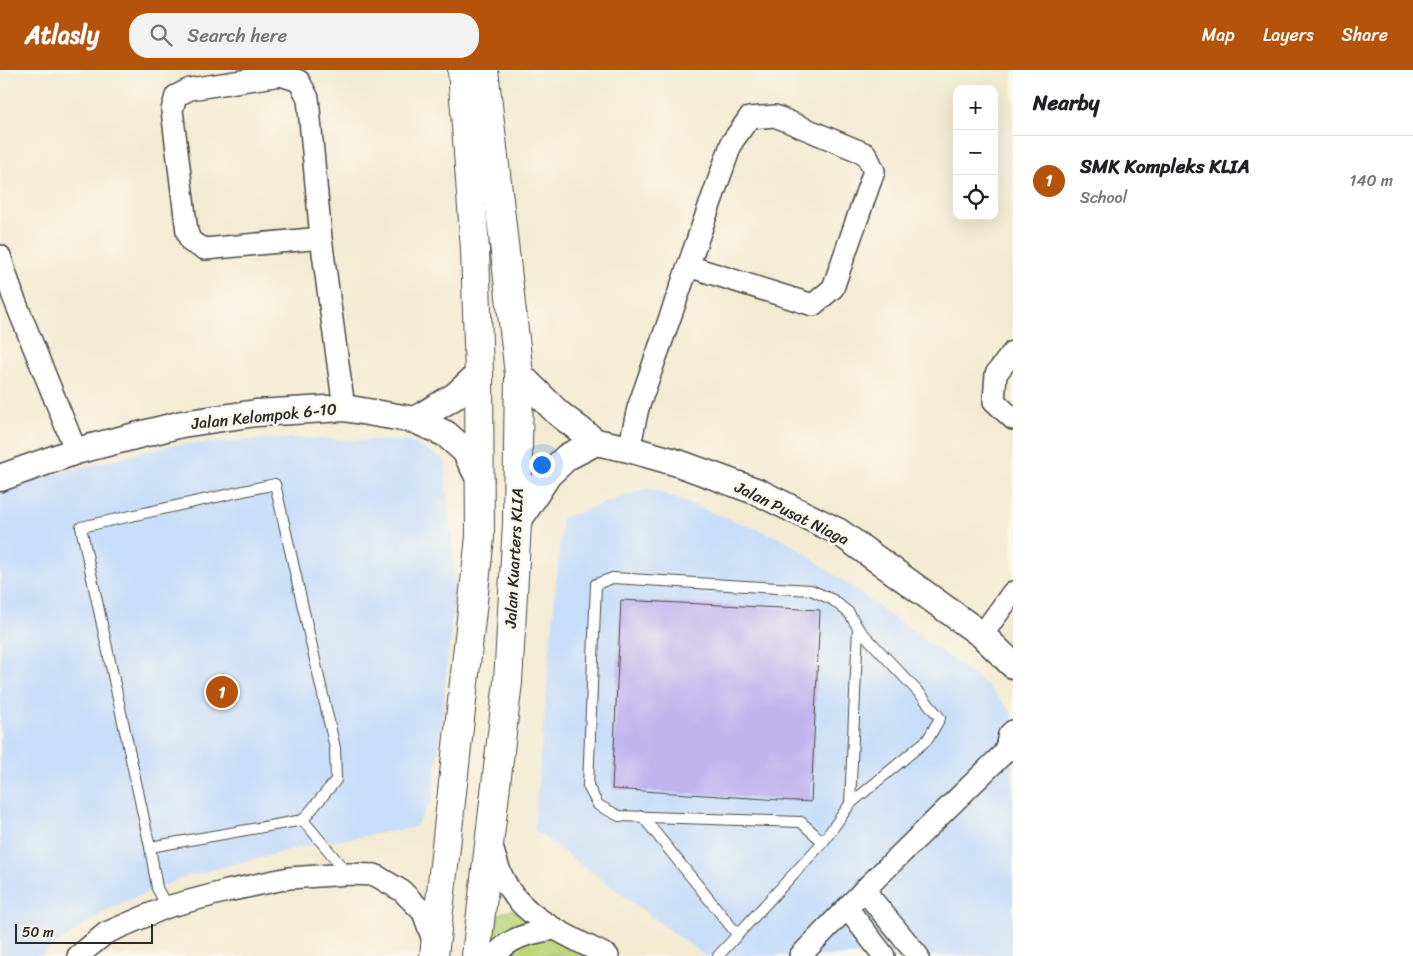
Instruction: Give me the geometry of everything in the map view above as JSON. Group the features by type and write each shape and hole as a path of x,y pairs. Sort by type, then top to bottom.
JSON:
{"main road":[{"path":"434,951 480,537 480,374 474,239 462,70"},
{"name":"Jalan Kuarters KLIA","path":"476,956 508,682 517,523 519,374 484,70"}],"street":[{"path":"321,238 205,249 191,242 187,232 172,110 176,96 190,89 281,75 299,81 308,98 321,238 344,408"},
{"path":"628,449 638,408 688,266 732,142 749,118 775,116 866,154 874,172 866,198 833,288 813,305 688,266"},
{"path":"0,256 7,298 76,451"},
{"path":"1013,352 996,374 994,402 1013,419"},
{"path":"415,420 456,396 480,374"},
{"path":"517,523 548,475 567,457 596,442 558,414 519,374"},
{"name":"Jalan Kelompok 6-10","path":"0,478 76,451 182,424 256,413 344,408 415,420 446,434 465,451 480,480"},
{"name":"Jalan Pusat Niaga","path":"596,442 678,463 758,492 839,532 982,635 1013,665"},
{"path":"982,635 1013,592"},
{"path":"800,956 864,890 1010,755 1009,736 1013,731"},
{"path":"490,843 504,881 521,905 555,929 608,956"},
{"path":"78,956 106,933 167,907 226,891 289,878 348,874 375,876 402,891 423,912 434,951"},
{"path":"864,890 918,956"},
{"path":"846,908 884,956"},
{"path":"495,956 521,935 555,929"}],"lane":[{"path":"150,847 304,820 336,780 335,748 275,484 81,527 150,847 157,888 167,907"},
{"path":"718,956 823,842 850,804 928,739 940,718 922,696 858,628 850,613 833,600 811,590 613,578 596,584 588,786 598,804 619,816 801,822 823,842"},
{"path":"850,804 858,628"},
{"path":"642,816 737,934"},
{"path":"304,820 348,874"}],"shaded area":[{"path":"289,438 411,442 444,459 456,586 433,799 415,827 301,847 184,877 104,911 40,956 0,956 0,491 30,480 172,445"},
{"path":"648,488 788,541 988,686 1013,714 1013,956 705,956 534,830 562,518"}],"green space":[{"path":"512,910 553,930 595,956 491,956 498,914"}],"building":[{"path":"621,600 820,610 811,802 612,789"}],"place":[{"name":"SMK Kompleks KLIA","path":"222,692"}]}
